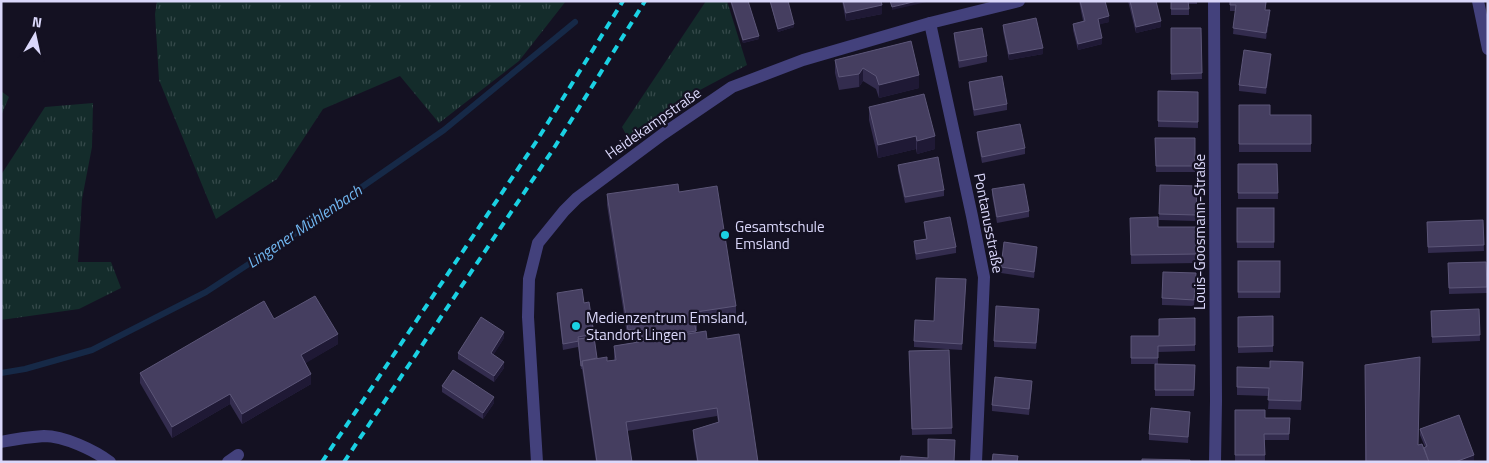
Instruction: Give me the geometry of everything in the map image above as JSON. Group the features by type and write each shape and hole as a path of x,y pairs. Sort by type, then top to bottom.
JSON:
{"street":[{"name":"Heidekampstraße","path":"538,462 528,317 529,278 538,243 577,198 663,134 732,87 803,60 930,23 1018,1"},
{"name":"Louis-Goosmann-Straße","path":"1214,1 1215,462"},
{"path":"1478,1 1488,49"},
{"name":"Pontanusstraße","path":"930,23 984,277 976,462"},
{"path":"1,442 46,436 70,441 100,455 110,462"}],"green space":[{"path":"157,1 566,1 519,61 439,123 400,76 323,109 277,179 216,219 159,80 155,14"},
{"path":"706,1 727,1 747,65 700,90 629,140 622,127"},
{"path":"1,91 9,97 1,116"},
{"path":"93,103 92,147 82,199 78,262 111,262 121,288 79,309 1,320 1,175 45,107"}],"building":[{"path":"731,1 748,1 759,36 743,40"},
{"path":"770,1 788,1 794,24 778,29"},
{"path":"843,1 881,1 882,5 846,13"},
{"path":"890,1 917,1 892,7"},
{"path":"1080,1 1105,1 1109,16 1098,19 1102,38 1078,44 1073,24 1085,21"},
{"path":"1130,1 1156,1 1161,21 1136,27"},
{"path":"1171,1 1188,1 1189,9 1171,9"},
{"path":"1230,1 1266,1 1265,10 1270,10 1266,33 1233,28 1236,5 1230,5"},
{"path":"1036,18 1043,48 1009,54 1003,25"},
{"path":"982,28 987,56 959,61 954,33"},
{"path":"1171,28 1201,28 1202,73 1171,74"},
{"path":"911,41 919,75 879,85 876,76 863,68 859,74 839,77 835,60"},
{"path":"1244,50 1271,54 1266,88 1239,85"},
{"path":"1002,76 1007,104 974,110 969,82"},
{"path":"1158,91 1198,92 1198,122 1158,121"},
{"path":"924,94 935,136 917,141 916,136 878,145 869,107"},
{"path":"1239,105 1270,105 1270,115 1311,115 1311,144 1239,144"},
{"path":"1020,124 1025,148 982,157 977,132"},
{"path":"1155,138 1195,138 1195,166 1156,166"},
{"path":"938,157 944,190 905,197 898,165"},
{"path":"1238,164 1277,164 1278,193 1238,193"},
{"path":"678,184 679,192 717,186 736,306 696,312 697,320 694,320 696,331 638,340 636,329 628,330 607,194"},
{"path":"1024,184 1029,211 997,217 992,189"},
{"path":"1160,185 1197,186 1196,215 1159,214"},
{"path":"1237,208 1274,208 1274,242 1237,242"},
{"path":"950,217 956,247 916,254 914,241 927,239 924,222"},
{"path":"1158,217 1158,227 1197,227 1198,254 1131,255 1130,218"},
{"path":"1483,220 1484,245 1428,247 1427,222"},
{"path":"1004,242 1037,247 1034,272 1001,267"},
{"path":"1238,261 1280,261 1280,292 1238,292"},
{"path":"1486,262 1487,287 1449,288 1448,263"},
{"path":"1163,272 1196,273 1194,300 1162,298"},
{"path":"936,278 966,279 962,344 914,341 915,320 934,321"},
{"name":"Medienzentrum Emsland, Standort Lingen","path":"582,289 584,303 589,302 594,334 578,337 579,341 563,344 557,293"},
{"path":"315,296 338,334 301,355 311,374 242,414 230,394 172,427 140,373 264,301 274,319"},
{"path":"996,306 1039,309 1036,343 994,341"},
{"path":"1479,309 1480,335 1432,337 1431,311"},
{"path":"1273,316 1273,346 1238,347 1238,317"},
{"path":"481,317 504,332 491,353 504,362 494,376 458,353"},
{"path":"1195,318 1195,345 1158,346 1158,358 1131,358 1131,336 1159,336 1159,319"},
{"path":"706,331 707,339 739,334 758,462 698,462 693,430 719,422 717,408 626,422 632,462 597,462 582,361 607,357 607,361 616,360 614,346"},
{"path":"594,337 597,358 582,361 581,366 578,339"},
{"path":"949,350 952,428 912,429 909,351"},
{"path":"1420,357 1418,445 1422,444 1429,462 1366,462 1365,365"},
{"path":"1270,361 1303,362 1301,401 1268,400 1269,388 1237,387 1237,367 1270,368"},
{"path":"1155,364 1195,365 1194,390 1155,390"},
{"path":"453,370 494,397 483,413 442,386"},
{"path":"995,377 1032,381 1029,409 992,405"},
{"path":"1151,408 1190,412 1188,437 1149,434"},
{"path":"1235,410 1265,410 1265,418 1290,418 1289,434 1264,434 1265,455 1235,455"},
{"path":"1459,415 1474,455 1455,462 1429,462 1424,448 1427,446 1420,429"},
{"path":"928,439 955,440 954,462 900,462 901,456 928,458"},
{"path":"993,454 1018,456 1017,462 992,462"},
{"path":"1142,459 1190,460 1190,462 1142,462"}],"waterway":[{"name":"Lingener Mühlenbach","path":"1,373 25,369 92,350 206,292 290,237 444,130 575,22"}],"railway":[{"path":"322,462 536,142 623,1"},
{"path":"344,462 554,148 645,1"}],"place":[{"name":"Gesamtschule Emsland","path":"725,235"},
{"name":"Medienzentrum Emsland, Standort Lingen","path":"576,326"}]}
